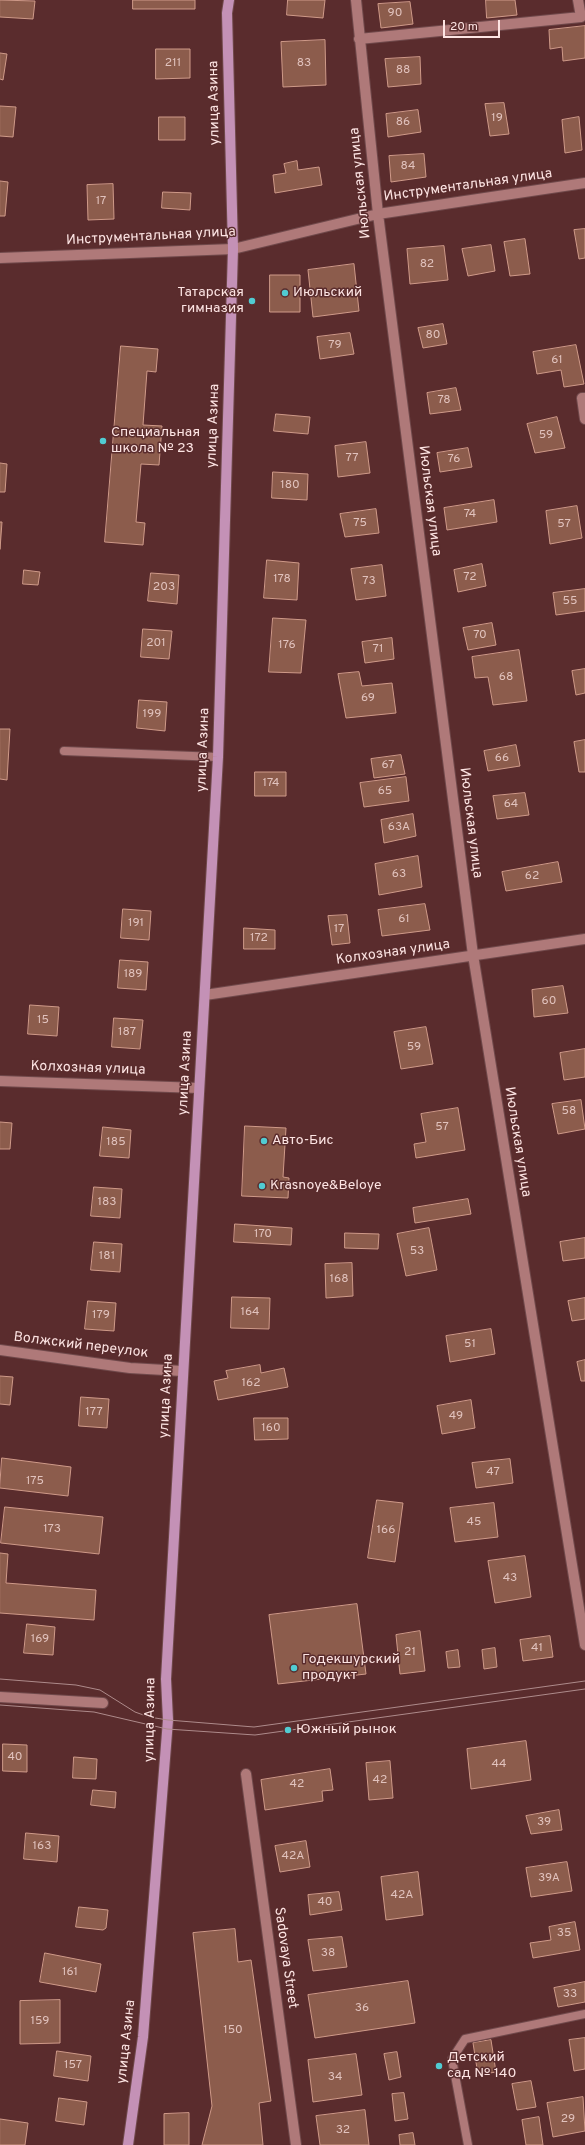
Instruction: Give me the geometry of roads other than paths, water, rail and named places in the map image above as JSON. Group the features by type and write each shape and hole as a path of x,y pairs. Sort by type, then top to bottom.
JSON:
{"main road":[{"name":"улица Азина","path":"128,2145 143,2037 168,1720 166,1679 182,1371 218,757 233,249 227,13 229,0"}],"street":[{"name":"Июльская улица","path":"356,0 378,214 473,955 585,1644"},
{"path":"359,39 581,18 578,0"},
{"name":"Инструментальная улица","path":"0,258 233,249 378,214 585,184"},
{"path":"585,398 582,398 585,419"},
{"name":"Колхозная улица","path":"205,995 585,939"},
{"name":"Колхозная улица","path":"0,1081 199,1088"},
{"name":"Волжский переулок","path":"0,1350 130,1368 182,1371"},
{"path":"0,1697 103,1703"},
{"name":"Sadovaya Street","path":"246,1774 296,2145"}],"lane":[{"path":"64,751 218,757"},
{"path":"468,2145 452,2059 465,2039 585,2014"}],"tram line":[{"path":"0,1679 76,1685 100,1690 135,1712 149,1717 254,1727 585,1681"},
{"path":"0,1705 94,1712 167,1729 255,1735 585,1689"}],"place":[{"name":"Июльский","path":"285,293"},
{"name":"Татарская гимназия","path":"252,301"},
{"name":"Специальная школа № 23","path":"103,441"},
{"name":"Авто-Бис","path":"264,1141"},
{"name":"Krasnoye&Beloye","path":"262,1186"},
{"name":"Годекшурский продукт","path":"294,1668"},
{"name":"Южный рынок","path":"288,1730"},
{"name":"Детский сад № 140","path":"439,2066"}]}
